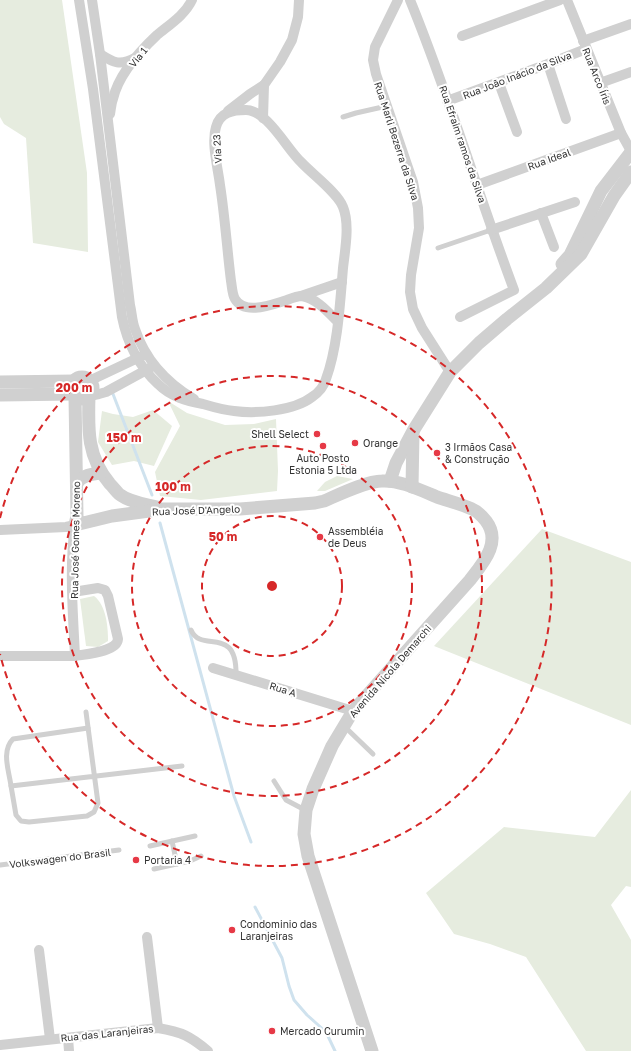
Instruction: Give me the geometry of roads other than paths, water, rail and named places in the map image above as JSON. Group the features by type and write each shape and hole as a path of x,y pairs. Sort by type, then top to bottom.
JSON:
{"street":[{"path":"79,0 93,89 124,329 145,371 159,386 175,396 188,402 235,411 262,412 297,405 312,398 326,382 332,362 342,282 346,219 343,206 335,193 295,157 263,118 252,110 228,111"},
{"path":"92,0 100,54 130,305 135,329 147,353 170,382 204,405"},
{"name":"Via 1","path":"108,128 113,98 118,86 135,58 156,36 184,12 192,0"},
{"path":"228,111 264,85 280,62 292,40 298,17 299,0"},
{"name":"Rua Marli Bezerra da Silva","path":"398,0 375,47 373,60 376,74 413,182 418,208 419,228 414,250 410,281 413,309 422,328 450,372"},
{"name":"Rua Efraim ramos da Silva","path":"410,0 430,49 514,290 460,317"},
{"path":"462,36 560,0"},
{"name":"Rua Arco Íris","path":"567,0 620,133 631,151"},
{"name":"Rua João Inácio da Silva","path":"447,101 548,64 631,24"},
{"path":"85,41 89,45 95,78 103,84 118,86"},
{"path":"100,54 110,60 120,63 126,63 135,58"},
{"path":"548,64 566,119"},
{"path":"600,83 631,72"},
{"path":"499,83 517,132"},
{"path":"263,118 264,85"},
{"name":"Via 23","path":"228,111 219,119 216,127 215,143 234,298 243,306 251,308 301,296"},
{"name":"Rua Ideal","path":"477,185 620,133"},
{"path":"527,303 570,255 601,191 631,151"},
{"path":"390,482 396,463 413,431 450,372 479,343 546,288 581,254 614,196 631,172"},
{"path":"492,230 575,202"},
{"path":"541,213 554,247"},
{"path":"301,296 342,282"},
{"path":"301,296 322,306 337,321"},
{"path":"89,381 138,359 147,353"},
{"path":"0,395 74,396 82,399 106,392 155,365"},
{"path":"0,382 74,381 80,378 84,378 89,381 92,387 91,394 89,396 88,426 90,442 101,473 119,494 135,501 164,509"},
{"path":"74,381 71,387 74,396"},
{"name":"Rua José Gomes Moreno","path":"74,396 77,483 77,516 73,539 75,656"},
{"path":"412,487 413,431"},
{"path":"77,483 80,478 86,475 101,473"},
{"name":"Rua José D'Angelo","path":"0,530 66,527 112,516 164,509 240,509 316,503 372,482 390,482"},
{"name":"Avenida Nicola Demarchi","path":"372,1051 308,856 304,834 306,810 313,789 332,746 353,711 470,580 486,559 491,548 492,539 490,528 482,517 473,509 412,487 390,482"},
{"path":"112,516 119,494"},
{"path":"0,656 75,656 95,653 114,646 118,639 108,596 105,590 98,588 73,592"},
{"name":"Rua A","path":"213,668 353,711"},
{"path":"147,936 158,1028"},
{"path":"39,950 50,1039"},
{"name":"Rua das Laranjeiras","path":"0,1045 158,1028 174,1030 186,1034 208,1051"},
{"path":"68,1038 68,1051"}],"lane":[{"path":"343,117 387,106"},
{"path":"438,248 492,230"},
{"path":"191,630 193,635 199,640 220,642 229,647 234,655 236,663 236,675"},
{"path":"86,712 98,803 94,812 88,816 29,822 21,820 16,815 11,786 6,752 9,744 13,740 88,728"},
{"path":"344,726 373,754"},
{"path":"11,786 182,766"},
{"path":"274,781 286,800 306,810"},
{"path":"150,846 195,836"},
{"path":"172,841 177,864"},
{"name":"Volkswagen do Brasil","path":"0,866 119,850"},
{"path":"154,869 190,861 201,856"}],"waterway":[{"path":"113,394 152,495"},
{"path":"160,523 234,796 251,842"},
{"path":"255,907 282,958 294,1000 307,1015 326,1032 335,1051"}],"place":[{"name":"Shell Select","path":"317,434"},
{"name":"Orange","path":"355,443"},
{"name":"Auto Posto Estonia 5 Ltda","path":"323,446"},
{"name":"3 Irmãos Casa & Construção","path":"437,453"},
{"name":"Assembléia de Deus","path":"320,537"},
{"name":"Portaria 4","path":"136,860"},
{"name":"Condominio das Laranjeiras","path":"232,930"},
{"name":"Mercado Curumin","path":"272,1031"}]}
